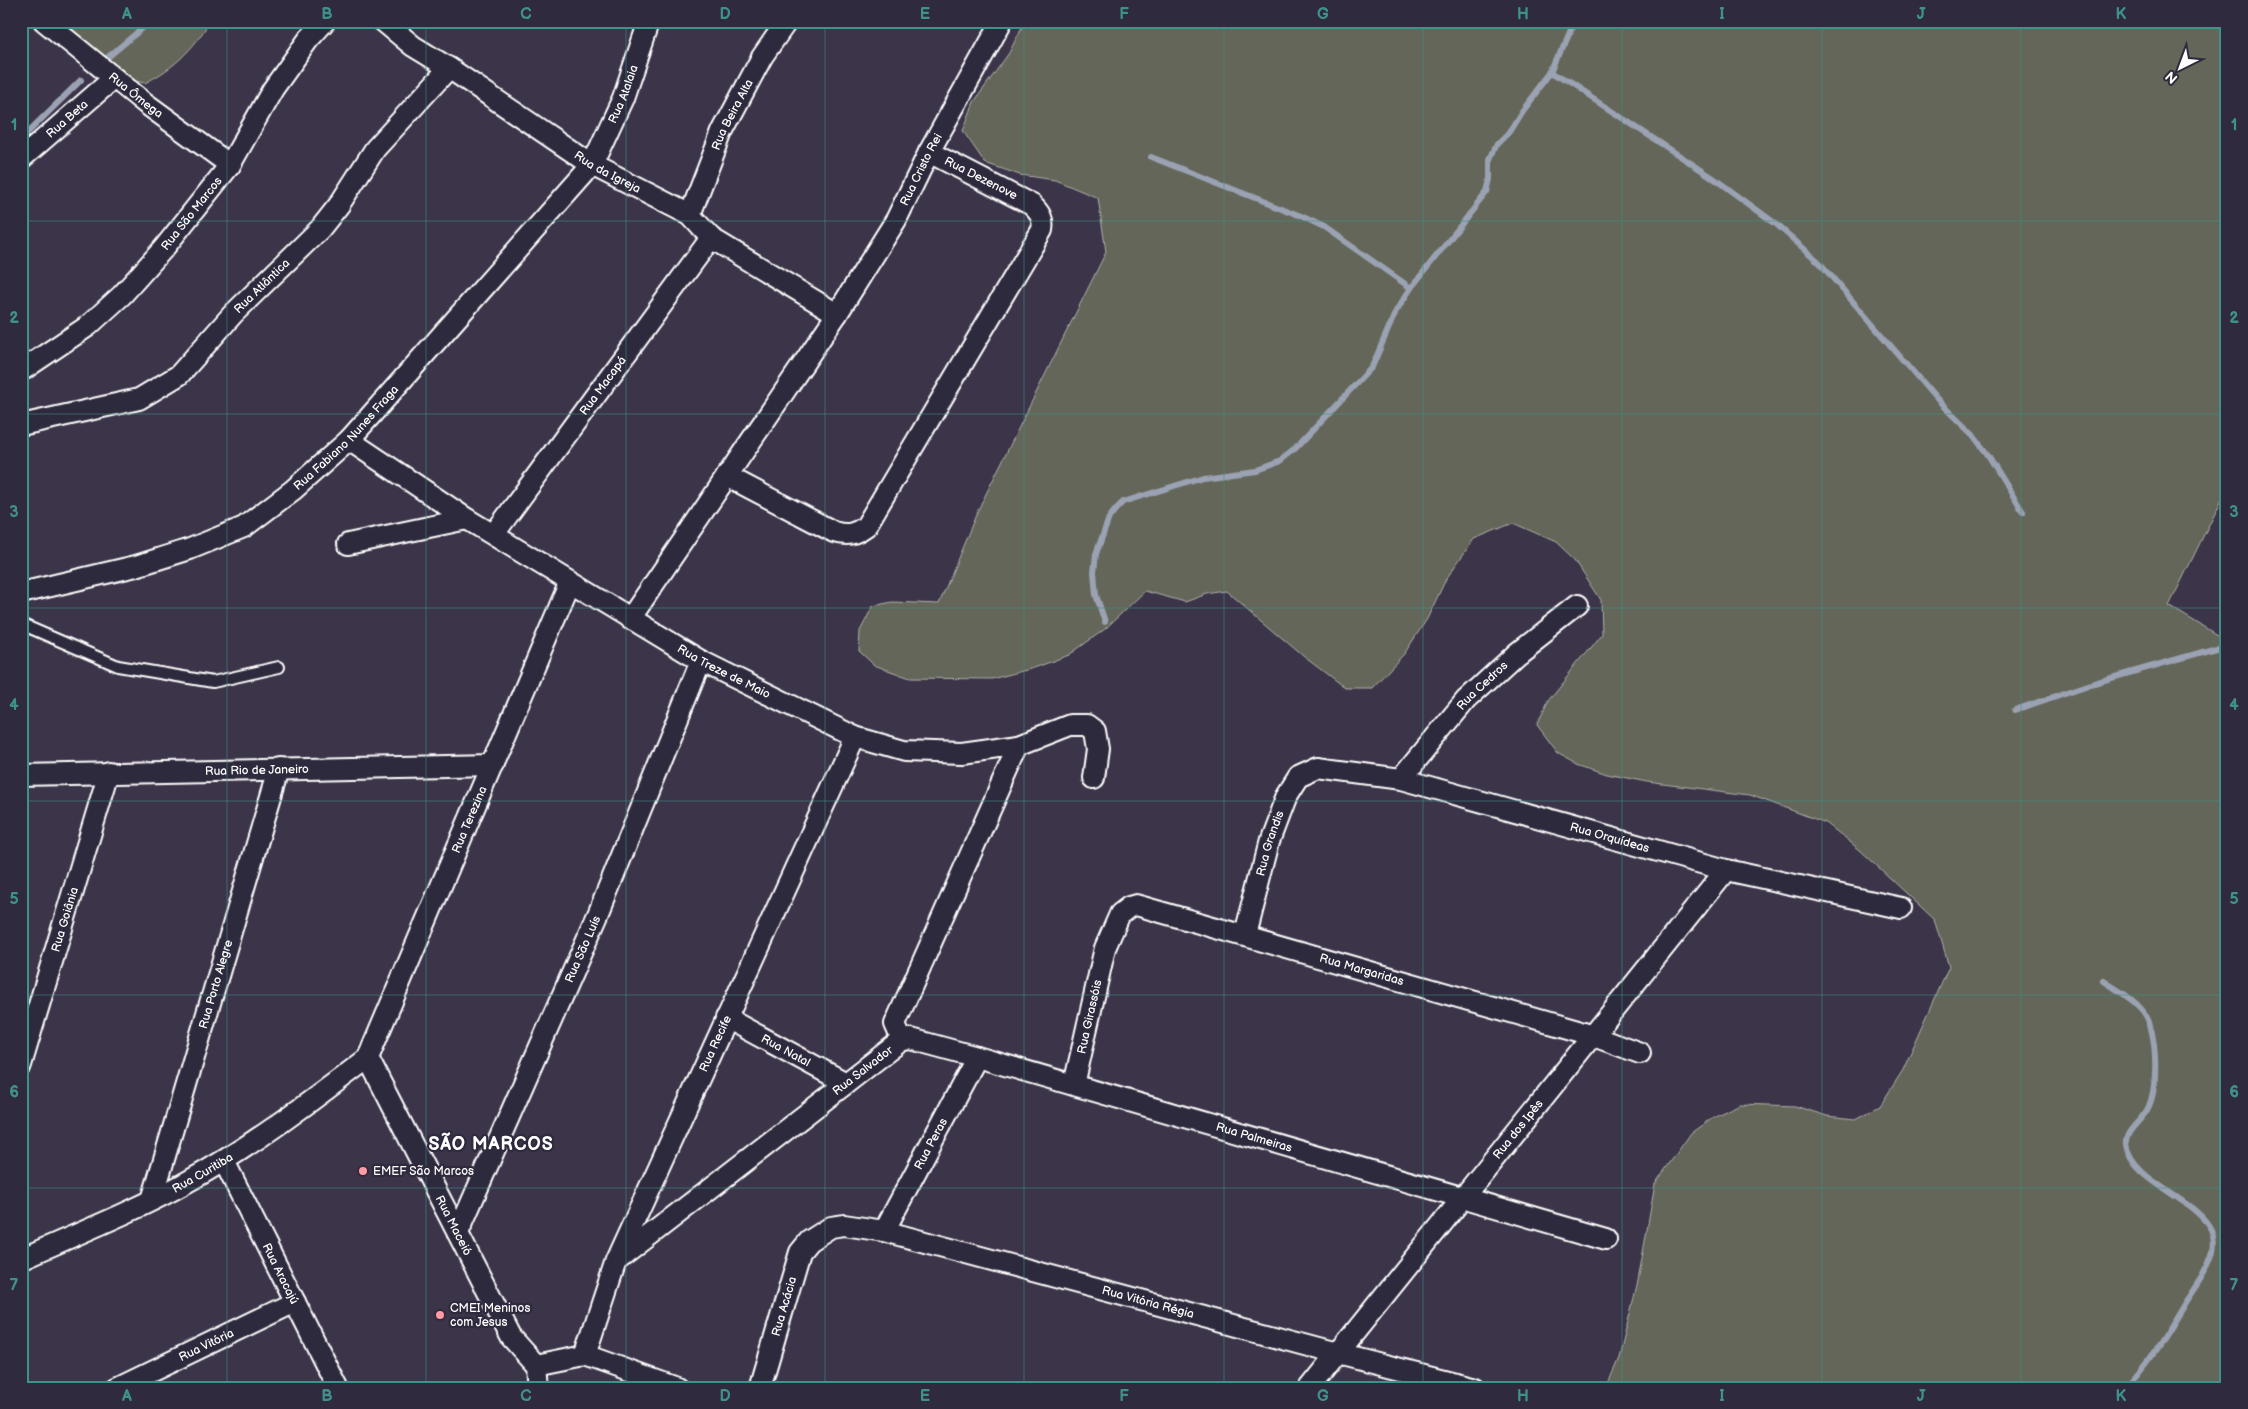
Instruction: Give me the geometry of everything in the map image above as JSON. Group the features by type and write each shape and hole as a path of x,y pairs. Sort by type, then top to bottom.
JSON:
{"street":[{"name":"Rua Ômega","path":"44,21 114,78 230,165"},
{"name":"Rua São Marcos","path":"21,371 88,326 122,295 164,248 230,165 273,89 308,40 325,21"},
{"name":"Rua da Igreja","path":"383,21 414,46 592,165 690,216 710,238 837,314"},
{"name":"Rua Atalaia","path":"592,165 624,98 649,21"},
{"name":"Rua Beira Alta","path":"690,216 722,132 762,57 787,21"},
{"name":"Rua Cristo Rei","path":"630,618 837,314 896,220 929,152 1002,21"},
{"name":"Rua Atlântica","path":"21,425 139,399 179,375 233,314 320,229 339,205 375,150 449,68"},
{"name":"Rua Beta","path":"21,159 114,78"},
{"name":"Rua Dezenove","path":"727,476 834,532 855,534 866,526 1042,230 1043,222 1040,212 1032,205 929,152"},
{"name":"Rua Fabiano Nunes Fraga","path":"21,593 136,566 190,549 244,527 293,490 349,440 592,165"},
{"name":"Rua Macapá","path":"494,534 710,238"},
{"name":"Rua Treze de Maio","path":"349,440 467,519 701,661 855,737 904,751 962,753 1019,745 1063,726 1087,725 1095,731 1098,749 1094,778"},
{"path":"348,544 467,519"},
{"name":"Rua Terezina","path":"368,1058 494,765 570,582"},
{"name":"Rua Cedros","path":"1401,779 1466,700 1517,653 1577,606"},
{"name":"Rua São Luís","path":"458,1234 599,912 701,661"},
{"name":"Rua Recife","path":"585,1355 616,1261 855,737"},
{"name":"Rua Salvador","path":"616,1261 902,1040 895,1024 1019,745"},
{"name":"Rua Rio de Janeiro","path":"21,774 494,765"},
{"name":"Rua Orquídeas","path":"1318,768 1401,779 1726,870 1901,908"},
{"name":"Rua Grandis","path":"1245,935 1269,840 1286,796 1298,777 1318,768"},
{"name":"Rua Porto Alegre","path":"152,1200 279,769"},
{"name":"Rua Goiânia","path":"21,1065 109,772"},
{"name":"Rua dos Ipês","path":"1310,1388 1591,1035 1726,870"},
{"name":"Rua Margaridas","path":"1105,948 1120,914 1129,906 1136,905 1591,1035 1640,1054"},
{"name":"Rua Girassóis","path":"1074,1084 1105,948"},
{"name":"Rua Natal","path":"726,1018 846,1083"},
{"name":"Rua Palmeiras","path":"902,1040 911,1039 1074,1084 1606,1239"},
{"name":"Rua Peras","path":"884,1231 977,1057"},
{"name":"Rua Maceió","path":"368,1058 511,1338 536,1365"},
{"name":"Rua Curitiba","path":"21,1259 152,1200 224,1161 295,1113 368,1058"},
{"name":"Rua Aracajú","path":"224,1161 338,1388"},
{"name":"Rua Vitória Régia","path":"820,1233 831,1226 844,1225 884,1231 1338,1354 1475,1388"},
{"name":"Rua Acácia","path":"760,1388 800,1252 820,1233"},
{"name":"Rua Vitória","path":"117,1388 295,1302"},
{"path":"538,1388 536,1365 585,1355 677,1388"}],"lane":[{"path":"21,624 118,666 213,682 279,666"}],"green space":[{"path":"60,21 210,21 182,57 165,71 145,83 111,76 80,48"},
{"path":"1025,21 2227,21 2227,488 2169,606 2227,641 2227,1388 1606,1388 1619,1358 1638,1281 1655,1184 1691,1133 1713,1117 1740,1104 1795,1106 1827,1116 1856,1119 1880,1106 1903,1070 1949,967 1935,920 1860,850 1826,823 1750,795 1647,782 1607,774 1578,764 1558,753 1537,725 1548,701 1602,634 1601,600 1575,560 1556,542 1513,523 1474,539 1446,579 1427,619 1404,654 1372,688 1345,688 1303,656 1227,591 1207,594 1185,602 1145,591 1105,629 1069,655 1034,668 992,679 910,678 874,665 859,651 860,631 873,606 892,602 939,604 978,510 1106,252 1098,198 1055,180 1020,175 985,163 963,131 974,102 1009,53"}],"waterway":[{"path":"102,62 151,21"},
{"path":"1105,622 1096,595 1094,572 1096,554 1109,518 1116,509 1123,502 1203,477 1255,470 1280,461 1295,449 1372,367 1396,311 1411,288 1487,192 1490,179 1490,159 1497,144 1509,132 1522,111 1552,72 1574,21"},
{"path":"1552,72 1712,177 1776,224 1819,262 1938,401 1973,435 1988,455 2023,512"},
{"path":"21,139 81,80"},
{"path":"1151,157 1301,216 1324,227 1411,288"},
{"path":"2015,710 2094,683 2227,645"},
{"path":"2104,981 2139,1006 2148,1020 2152,1032 2155,1060 2154,1088 2147,1110 2130,1131 2126,1140 2131,1158 2150,1179 2200,1215 2211,1229 2214,1241 2213,1251 2202,1277 2143,1368 2125,1388"}],"place":[{"name":"EMEF São Marcos","path":"363,1171"},
{"name":"CMEI Meninos com Jesus","path":"440,1315"}],"district":[{"name":"SÃO MARCOS","path":"491,1144"}]}
